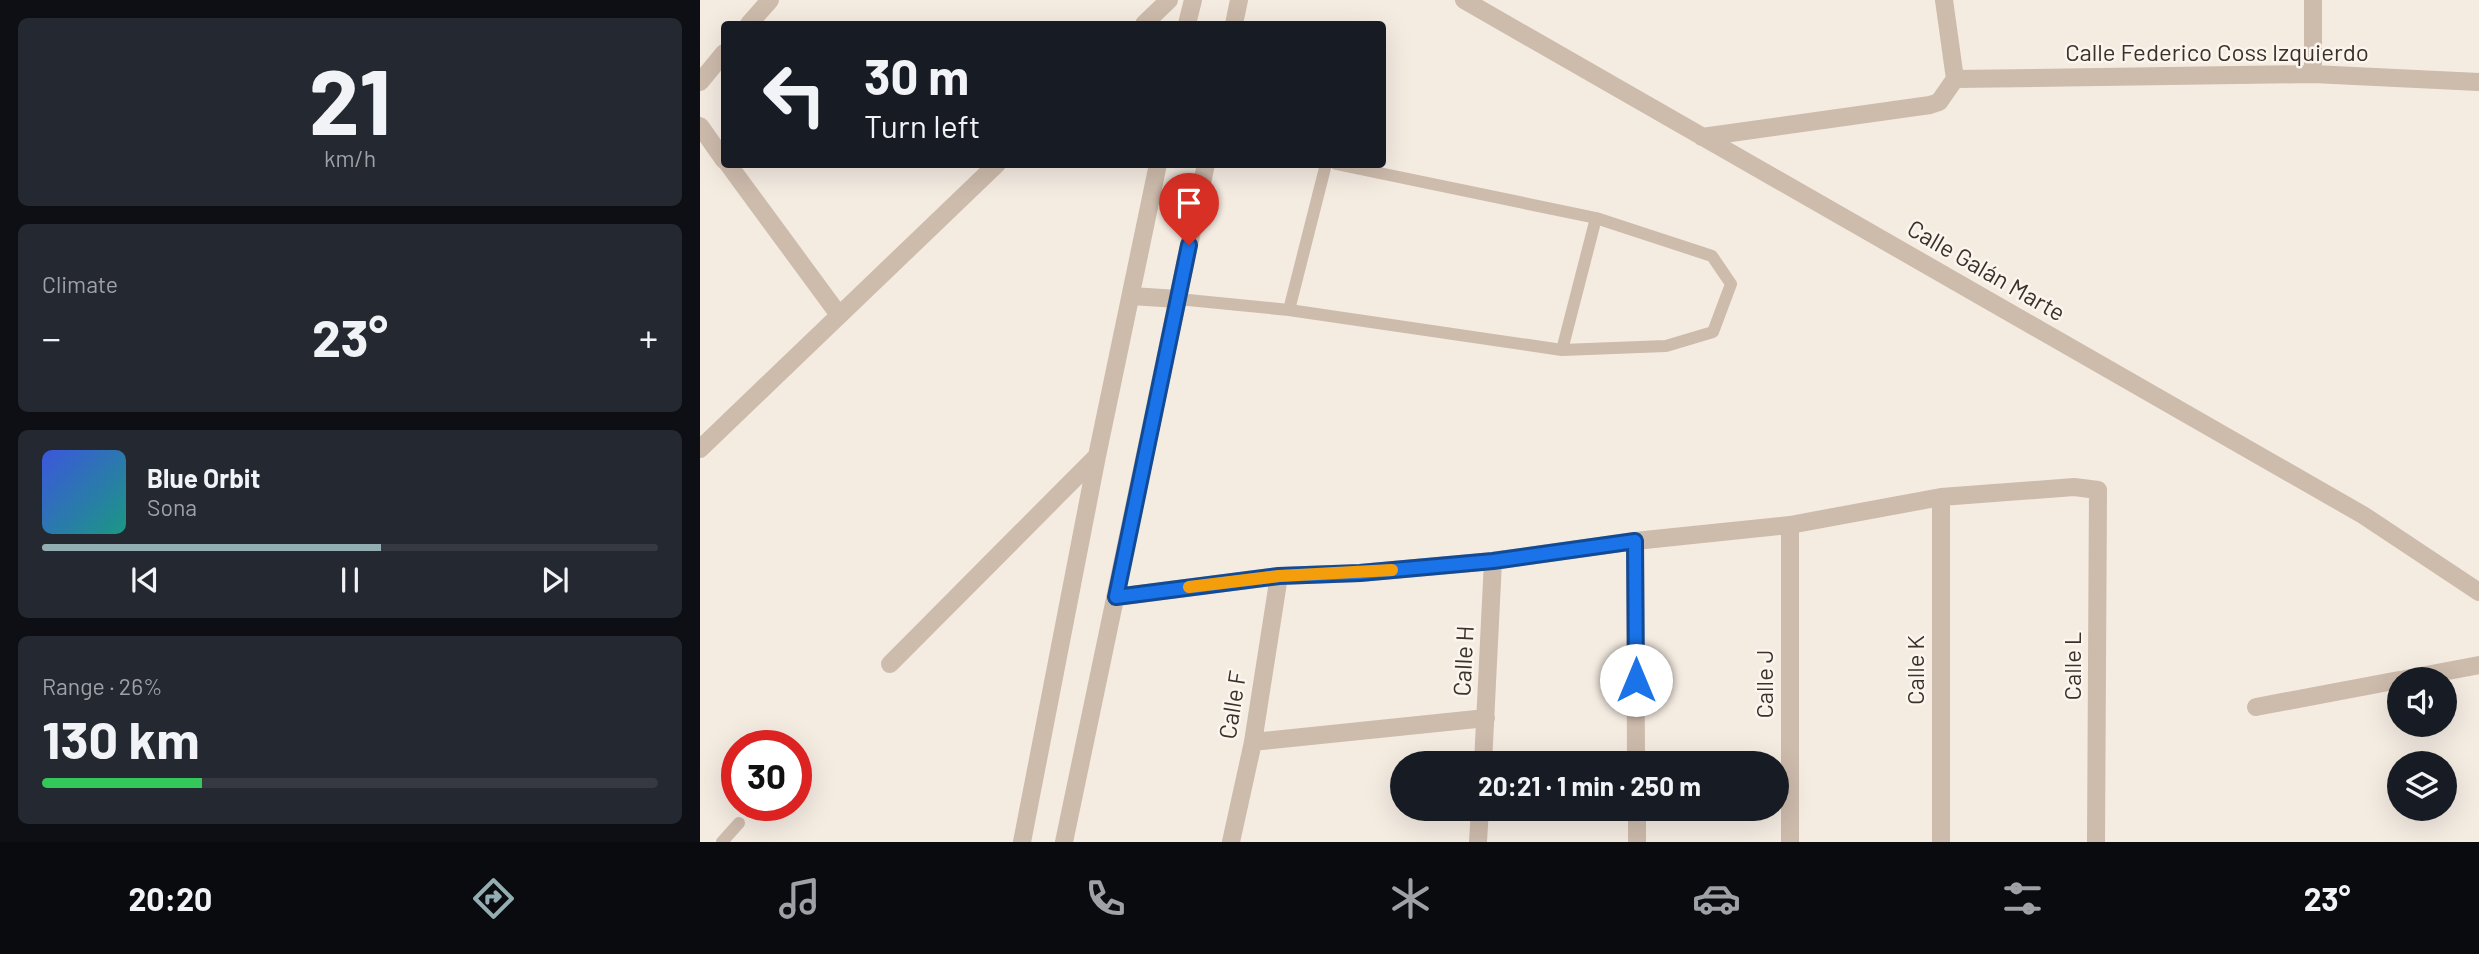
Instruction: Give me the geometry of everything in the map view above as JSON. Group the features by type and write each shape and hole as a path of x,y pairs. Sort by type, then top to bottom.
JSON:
{"street":[{"path":"752,21 771,0"},
{"path":"1147,21 1169,0"},
{"path":"1188,21 1192,0"},
{"path":"1235,21 1239,0"},
{"name":"Calle Galán Marte","path":"1464,0 2363,515 2479,593"},
{"path":"1702,138 1939,102 1955,79 1944,0"},
{"path":"2313,0 2313,74"},
{"path":"700,82 721,57"},
{"name":"Calle Federico Coss Izquierdo","path":"1955,79 2313,74 2479,82"},
{"path":"700,126 721,156"},
{"path":"731,168 839,315"},
{"path":"700,449 993,168"},
{"path":"1022,842 1097,456 1157,168"},
{"path":"1064,842 1205,168"},
{"path":"1131,296 1178,299"},
{"path":"890,664 1097,456"},
{"name":"Calle L","path":"1941,497 2074,488 2098,490 2096,842"},
{"path":"1116,597 1279,576 1360,573 1493,561 1635,541 1790,525 1941,497"},
{"name":"Calle K","path":"1941,497 1941,842"},
{"name":"Calle J","path":"1790,525 1790,842"},
{"path":"1635,541 1636,751"},
{"name":"Calle H","path":"1484,751 1493,561"},
{"name":"Calle F","path":"1231,842 1253,742 1279,576"},
{"path":"2457,669 2479,665"},
{"path":"2256,707 2387,682"},
{"path":"1253,742 1486,718"},
{"path":"1478,842 1479,821"},
{"path":"1637,821 1637,842"}],"lane":[{"path":"1289,310 1325,168"},
{"path":"1178,299 1289,310 1562,350 1666,346 1713,332 1731,284 1712,256 1597,218 1355,168"},
{"path":"1562,350 1597,218"},
{"path":"722,842 739,822"}],"slow traffic":[{"path":"1189,587 1279,576 1392,570"}],"route":[{"path":"1189,245 1116,597 1279,576 1360,573 1493,561 1635,541 1636,680"}]}
